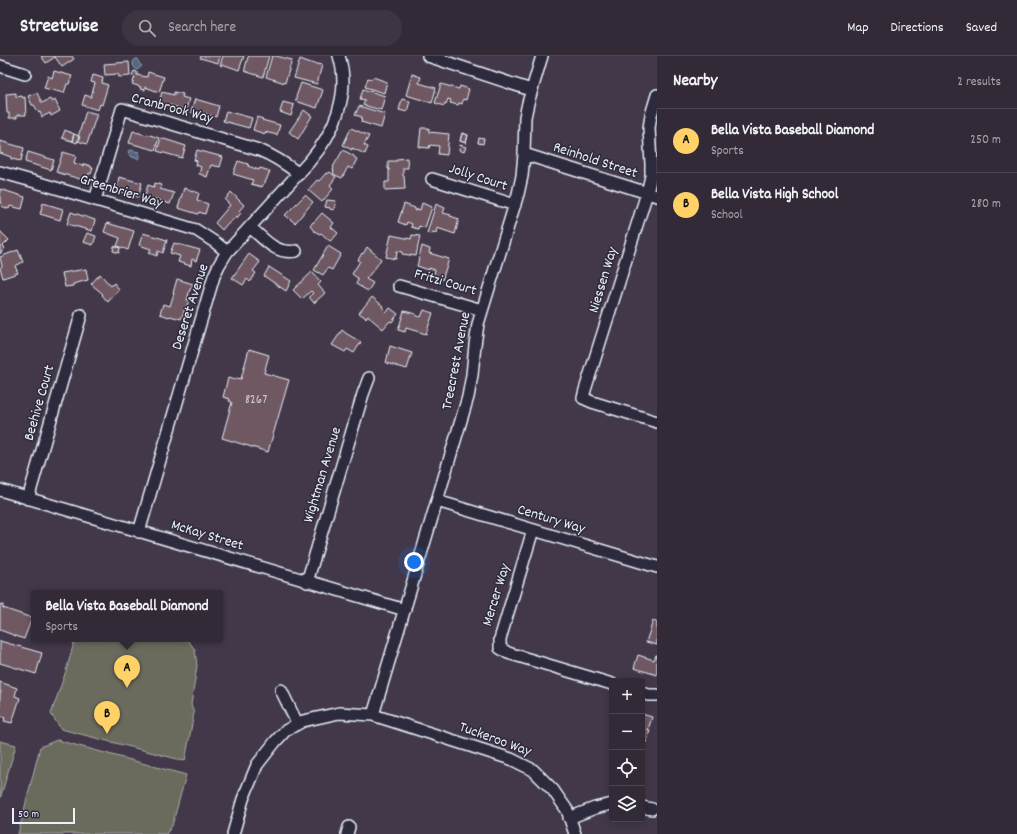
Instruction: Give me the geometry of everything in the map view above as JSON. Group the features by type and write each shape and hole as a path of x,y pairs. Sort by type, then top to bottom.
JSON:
{"street":[{"name":"Deseret Avenue","path":"139,532 214,276 228,252 314,156 333,126 342,98 343,74 339,56"},
{"path":"428,56 531,90"},
{"name":"Treecrest Avenue","path":"373,715 470,390 478,324 515,205 522,176 525,117 531,90 542,56"},
{"path":"0,66 25,74"},
{"name":"Niessen Way","path":"657,95 649,128 652,195 583,398 657,422"},
{"name":"Cranbrook Way","path":"95,200 122,109 260,150 270,154 299,174"},
{"name":"Reinhold Street","path":"524,154 652,195"},
{"name":"Greenbrier Way","path":"0,172 196,230 228,252"},
{"name":"Jolly Court","path":"432,179 515,205"},
{"path":"250,227 278,250 296,252"},
{"name":"Fritzi Court","path":"399,286 482,310"},
{"name":"Beehive Court","path":"28,499 81,316"},
{"name":"Wightman Avenue","path":"308,582 369,378"},
{"name":"McKay Street","path":"0,490 405,610"},
{"name":"Century Way","path":"437,501 657,567"},
{"name":"Mercer Way","path":"533,530 500,639 500,648 508,653 609,683"},
{"path":"233,834 243,799 257,765 285,731 297,723 281,690"},
{"path":"645,694 657,695"},
{"name":"Tuckeroo Way","path":"297,723 339,713 373,715 511,759 533,770 553,790 567,810 574,834"},
{"path":"569,818 595,808 609,805"}],"green space":[{"path":"74,642 189,642 195,650 197,666 191,705 194,713 185,761 61,729 51,714"},
{"path":"57,740 186,775 172,826 166,834 18,834 40,747"},
{"path":"0,741 16,745 0,799"}],"water":[{"path":"138,59 142,66 137,70 134,68 133,64 133,61"},
{"path":"131,150 139,152 138,159 129,154 128,151"}],"building":[{"path":"41,56 72,56 74,59 62,67 55,57 46,63"},
{"path":"201,56 220,56 218,63 200,58"},
{"path":"223,56 244,56 239,70 222,64 222,66 220,65"},
{"path":"249,56 269,56 263,77 244,71"},
{"path":"272,56 292,60 285,83 266,77"},
{"path":"300,59 322,65 317,84 294,78"},
{"path":"129,62 130,76 119,77 118,74 105,75 104,64"},
{"path":"54,71 72,76 64,93 44,88 48,76 52,78"},
{"path":"134,71 137,72 137,75 147,77 148,72 164,77 159,92 145,87 145,90 140,89 141,87 132,84 135,77 132,76"},
{"path":"412,74 421,77 419,83 436,88 432,103 406,95"},
{"path":"93,75 103,78 102,83 108,85 102,105 100,104 98,110 82,105 85,95 91,97 95,83 91,82"},
{"path":"373,77 387,82 384,93 365,87 368,78 372,79"},
{"path":"301,83 323,90 317,108 295,101 297,99 296,97"},
{"path":"441,84 459,89 460,86 469,89 466,100 463,99 462,104 459,103 458,105 450,103 451,100 448,99 444,106 435,103"},
{"path":"363,89 385,96 381,110 363,105 365,100 360,99"},
{"path":"162,92 174,95 174,92 183,94 182,97 189,99 186,110 159,102"},
{"path":"16,93 16,97 25,97 26,115 17,115 17,118 9,118 9,113 7,113 6,94"},
{"path":"37,93 42,103 50,99 52,102 55,100 60,111 51,116 50,113 42,117 40,112 39,113 34,105 32,105 28,96"},
{"path":"195,99 219,106 216,117 203,113 203,115 201,115 191,112"},
{"path":"402,99 410,101 407,112 399,110"},
{"path":"283,102 294,105 291,116 280,112"},
{"path":"359,106 385,114 381,128 361,122 362,117 355,115"},
{"path":"304,110 312,116 298,139 289,132"},
{"path":"86,111 97,114 87,144 78,141"},
{"path":"226,111 252,118 249,128 223,121"},
{"path":"257,117 280,125 277,135 265,132 265,134 253,130"},
{"path":"351,128 369,136 364,145 368,147 365,154 352,148 352,150 343,145"},
{"path":"421,128 429,128 429,132 449,134 447,155 438,154 439,146 430,145 429,148 419,147"},
{"path":"65,130 74,134 72,141 62,138"},
{"path":"133,131 159,138 155,150 129,143"},
{"path":"462,133 468,135 466,143 460,141"},
{"path":"462,133 468,135 466,143 460,141"},
{"path":"74,134 79,136 77,143 72,141"},
{"path":"161,138 186,146 182,158 157,151"},
{"path":"479,138 484,139 483,144 478,143"},
{"path":"0,141 24,148 21,161 11,159 11,157 0,153"},
{"path":"460,145 466,147 464,152 459,150"},
{"path":"197,150 223,157 220,167 211,165 207,177 199,174 201,167 196,165 197,161 194,160"},
{"path":"343,150 357,159 352,169 348,167 342,178 333,173 333,167"},
{"path":"28,152 54,160 51,170 25,162"},
{"path":"63,152 76,156 74,163 83,166 84,164 93,168 91,174 89,173 87,181 56,172"},
{"path":"407,158 408,168 403,168 405,189 385,190 385,182 389,182 388,161 397,161 397,159"},
{"path":"238,161 259,170 260,168 270,171 262,187 251,184 253,180 233,174"},
{"path":"330,172 336,177 330,185 333,189 322,202 308,190 317,180 319,181 326,173 327,174"},
{"path":"119,177 142,183 138,197 121,192 121,189 117,188"},
{"path":"155,183 162,185 160,189 174,193 170,204 155,199 154,202 144,198 148,185 154,187"},
{"path":"184,188 199,193 197,200 208,204 205,214 199,212 198,214 178,208"},
{"path":"0,189 25,197 22,209 10,206 9,209 1,206"},
{"path":"231,192 244,205 239,211 241,213 236,219 237,216 222,230 215,223 230,205 225,200"},
{"path":"305,195 313,202 295,223 285,215"},
{"path":"327,200 336,201 334,210 325,207"},
{"path":"43,203 63,209 60,220 40,214"},
{"path":"422,203 432,207 425,228 419,226 418,229 411,227 412,224 407,222 406,225 398,222 404,204 415,208 417,211 417,209 420,210"},
{"path":"436,204 445,208 443,213 459,219 455,234 437,228 436,233 427,233"},
{"path":"71,212 95,220 92,231 67,224"},
{"path":"322,213 334,223 331,227 338,233 330,241 321,233 320,234 314,231 310,226"},
{"path":"107,223 134,231 128,250 117,246 120,238 104,232"},
{"path":"0,231 9,240 3,246 5,248 0,254"},
{"path":"87,233 96,236 93,245 83,242"},
{"path":"143,233 167,240 163,253 158,251 157,256 149,253 151,249 139,245"},
{"path":"391,235 411,239 412,235 420,236 416,256 402,254 403,252 397,251 396,259 386,257"},
{"path":"174,243 200,250 196,261 192,259 191,266 178,262 180,256 170,253"},
{"path":"114,246 120,248 119,253 113,251"},
{"path":"328,246 341,254 332,270 328,268 323,275 314,270"},
{"path":"422,246 430,249 429,253 449,259 442,280 433,277 435,270 429,268 429,270 417,266"},
{"path":"367,247 381,259 366,279 373,283 368,291 356,284 357,279 359,279 352,274 360,261 358,260"},
{"path":"18,250 23,262 15,266 18,273 3,278 0,268 2,266 0,257"},
{"path":"249,254 260,262 253,271 256,273 250,282 247,279 243,285 232,278"},
{"path":"269,267 291,281 286,291 264,276"},
{"path":"86,269 88,280 73,284 73,286 65,287 62,273"},
{"path":"312,272 321,282 318,285 325,293 314,303 309,297 313,293 311,291 302,299 293,290"},
{"path":"100,274 111,286 114,283 119,289 108,302 102,295 103,294 91,284"},
{"path":"177,279 193,284 187,300 189,300 187,306 181,319 160,314 163,304 170,306"},
{"path":"372,297 383,306 382,307 387,312 390,308 398,314 392,322 390,321 383,329 368,315 366,318 359,313"},
{"path":"424,310 433,313 426,334 406,328 405,332 398,330 404,311 421,317"},
{"path":"342,330 361,342 354,353 347,349 345,352 332,345"},
{"path":"390,346 412,353 407,369 386,363"},
{"path":"249,349 269,355 264,373 289,380 268,452 222,438 232,402 229,401 230,399 223,397 228,378 235,380 236,378 241,379"},
{"path":"0,604 3,605 3,608 31,618 24,639 0,630"},
{"path":"653,621 657,622 657,645 646,642"},
{"path":"0,641 42,653 36,674 0,663"},
{"path":"638,655 654,660 657,655 657,675 634,668"},
{"path":"0,682 17,688 15,696 20,698 12,723 4,721 5,718 0,716"},
{"path":"645,715 652,717 648,730 650,730 647,742 645,741"}],"place":[{"name":"Bella Vista Baseball Diamond","path":"127,688"},
{"name":"Bella Vista High School","path":"107,734"}]}
